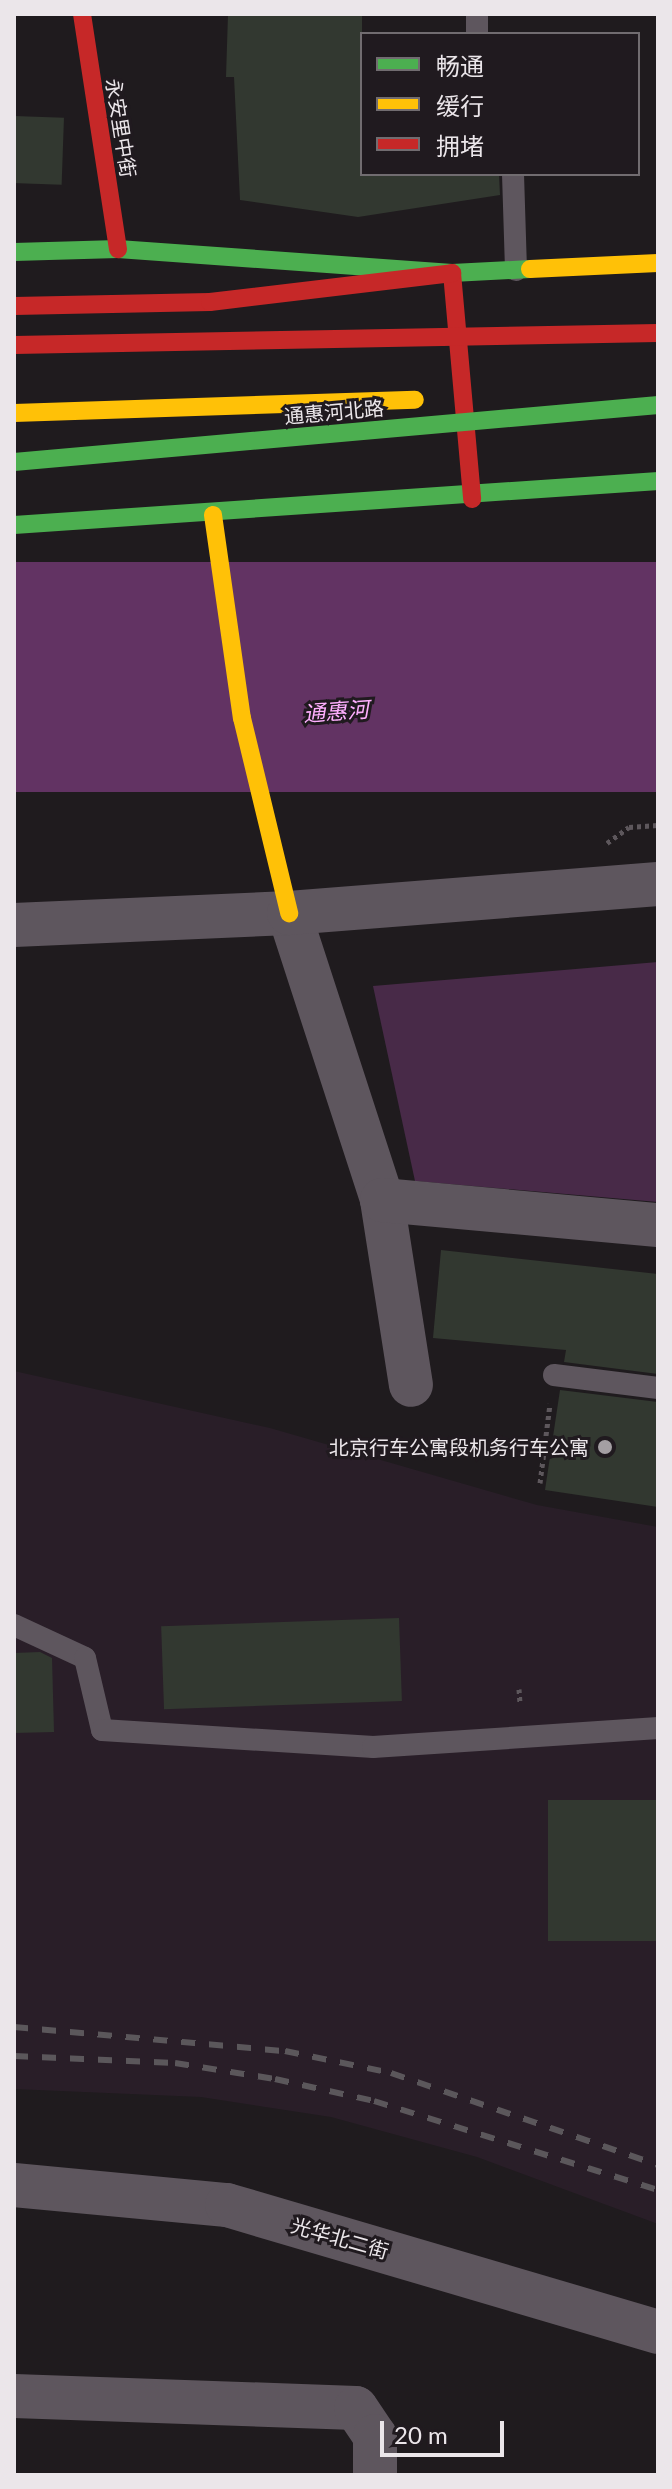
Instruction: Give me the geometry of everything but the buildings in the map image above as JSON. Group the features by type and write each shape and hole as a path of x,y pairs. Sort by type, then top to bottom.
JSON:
{"main road":[{"name":"永安里中街","path":"82,14 118,249"},
{"path":"14,252 118,249 452,273"},
{"path":"14,306 210,302 452,273 658,263"},
{"path":"452,273 472,499"},
{"path":"14,345 658,333"},
{"path":"14,413 658,392"},
{"name":"通惠河北路","path":"14,462 658,405"},
{"path":"14,525 472,499 658,481"},
{"path":"213,515 242,718 289,913"}],"street":[{"path":"14,925 289,913 658,884"},
{"path":"289,913 382,1200 411,1385"},
{"path":"382,1200 658,1225"},
{"name":"光华北二街","path":"14,2185 227,2205 658,2332"},
{"path":"14,2396 356,2408 375,2436 375,2475"}],"lane":[{"path":"513,176 516,270"},
{"path":"554,1375 658,1388"},
{"path":"14,1625 85,1658 102,1730 373,1747 658,1728"}],"path":[{"path":"540,1483 554,1375"}],"shaded area":[{"path":"658,962 658,1202 415,1181 373,986"},
{"path":"14,1371 270,1428 537,1505 658,1527 658,2224 477,2157 331,2117 201,2097 14,2089"}],"water":[{"name":"通惠河","path":"14,562 658,562 658,792 14,792"}],"railway":[{"path":"14,2027 285,2051 391,2073 658,2165"},
{"path":"14,2056 175,2063 275,2079 374,2101 658,2190"}],"traffic: fast":[{"path":"14,252 118,249 452,273 530,269"},
{"path":"14,462 658,405"},
{"path":"14,525 658,481"}],"traffic: slow":[{"path":"530,269 658,263"},
{"path":"14,413 415,400"},
{"path":"213,515 242,718 289,913"}],"traffic: jam":[{"path":"82,14 118,249"},
{"path":"452,273 472,499"},
{"path":"14,306 210,302 452,273"},
{"path":"14,345 658,333"}],"place":[{"name":"北京行车公寓段机务行车公寓","path":"605,1447"}]}
